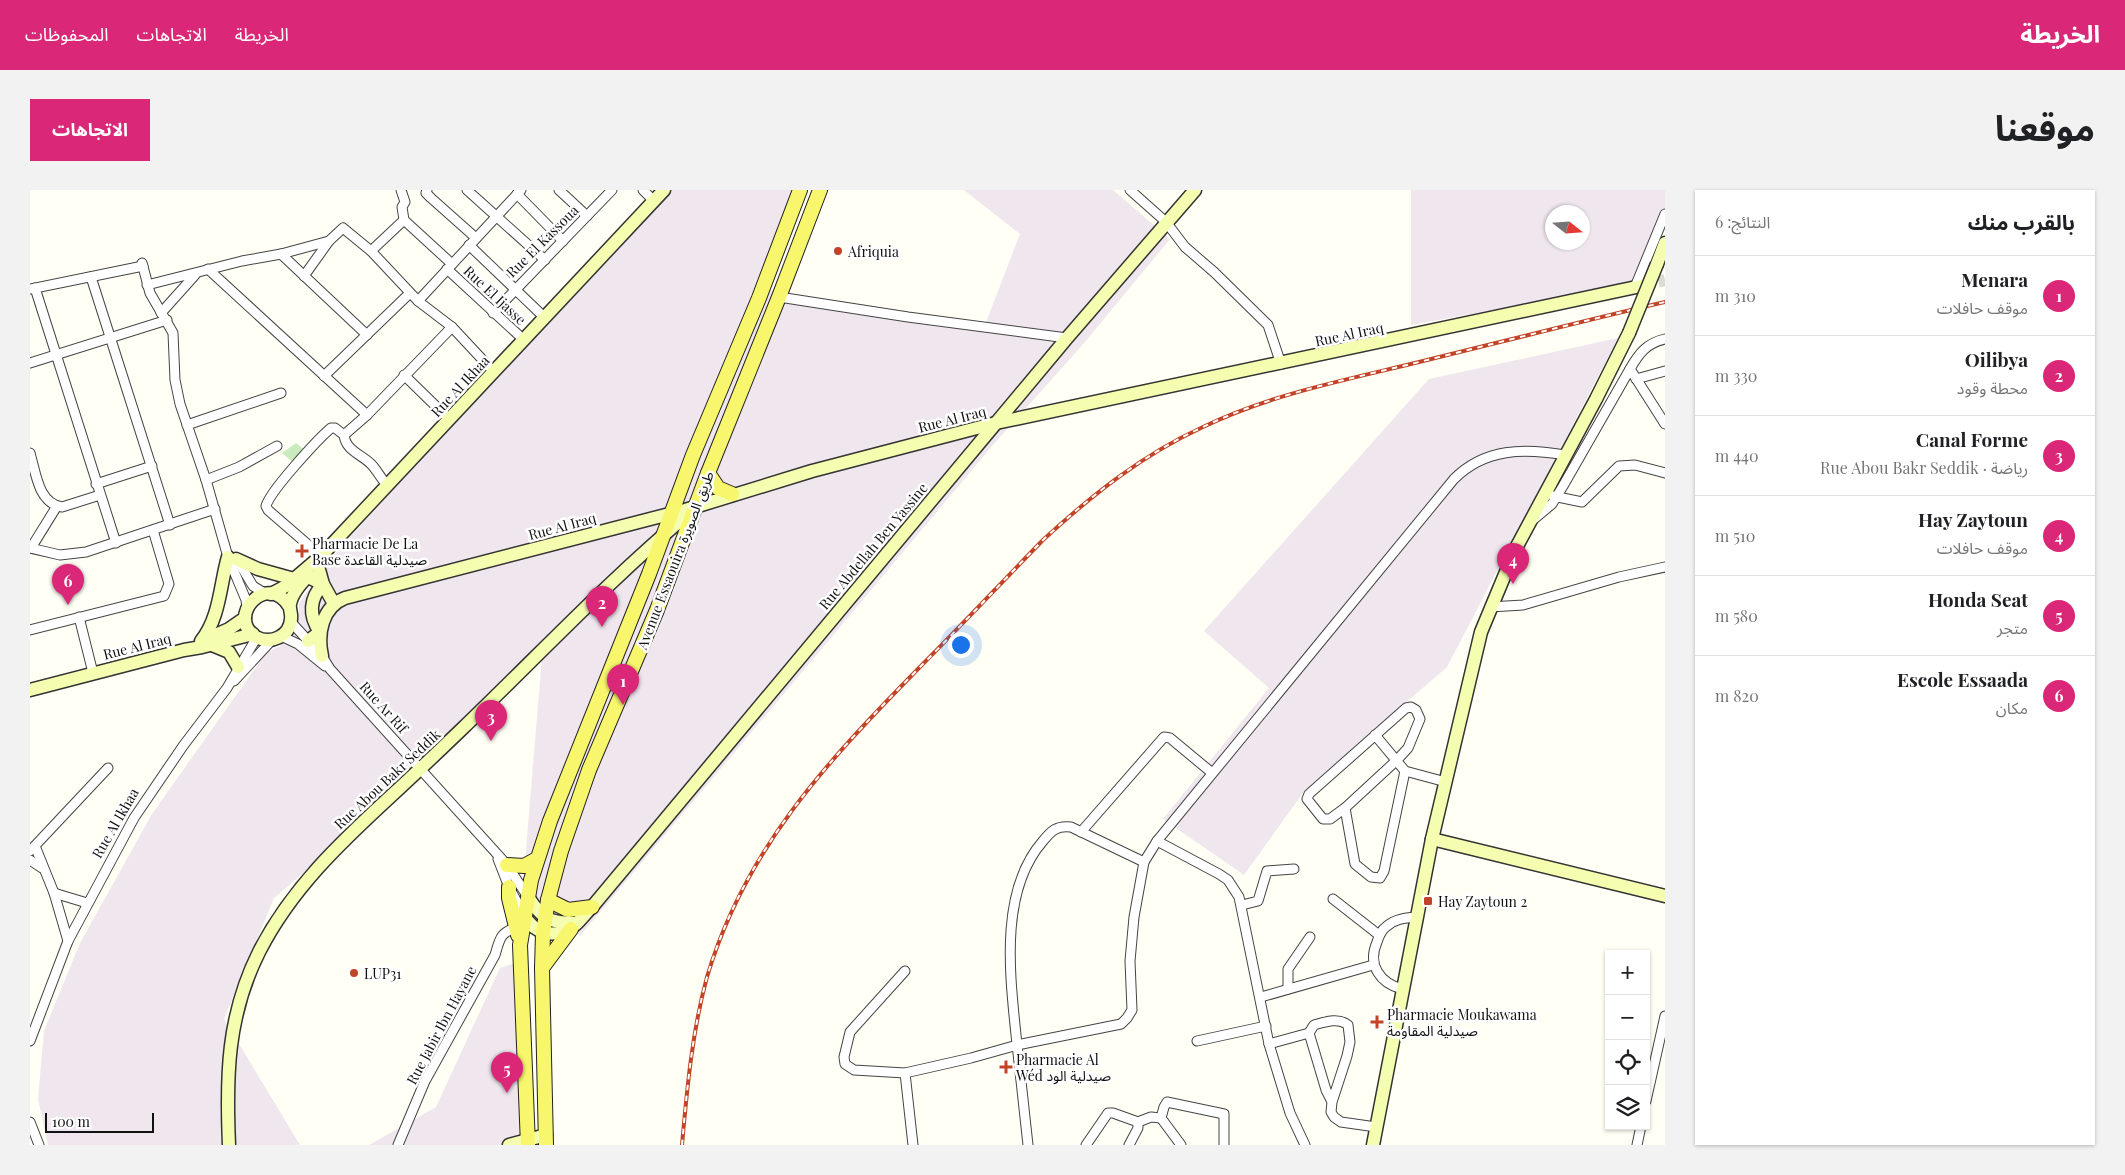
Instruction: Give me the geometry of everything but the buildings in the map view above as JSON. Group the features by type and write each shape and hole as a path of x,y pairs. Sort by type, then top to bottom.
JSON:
{"main road":[{"name":"Avenue Essaouira طريق الصويرة","path":"528,1142 520,945 521,922 537,859 550,821 665,533 693,455 760,298 800,190"},
{"name":"Avenue Essaouira طريق الصويرة","path":"546,1140 542,968 543,933 548,900 561,851 583,786 657,610 708,473 820,190"},
{"path":"708,473 718,488 732,494"},
{"path":"502,861 520,866 537,859"},
{"path":"509,886 509,898 521,922"},
{"path":"548,900 568,910 592,906"},
{"path":"542,968 574,926"}],"street":[{"path":"371,251 404,220 402,207 405,202 401,190"},
{"path":"427,190 426,193 473,242 514,289 544,317"},
{"path":"560,190 587,216"},
{"path":"643,190 654,201"},
{"name":"Rue Al Ikhaa","path":"269,594 319,561 448,419 664,190"},
{"path":"1130,190 1166,222 1185,247 1214,272 1268,325 1281,364"},
{"name":"Rue Abdellah Ben Yassine","path":"574,926 1067,338 1195,190"},
{"path":"472,192 546,260"},
{"path":"418,301 519,192 563,241"},
{"name":"Rue El Kassoua","path":"493,313 514,289 546,260 587,216 606,192"},
{"path":"1638,286 1665,214"},
{"name":"Rue El Ijasse","path":"404,220 493,313 524,340"},
{"path":"304,276 329,241 343,228 371,251 418,301 452,327 494,372"},
{"path":"148,285 329,241"},
{"path":"1373,1145 1432,839 1474,655 1490,607 1529,522 1596,399 1629,333 1665,243"},
{"path":"281,254 367,335"},
{"path":"116,544 33,288 142,265 148,285 173,333 175,380 186,425 232,558 248,627 255,635"},
{"path":"208,269 367,415"},
{"path":"30,363 110,338 164,317 187,283 198,273"},
{"path":"91,277 170,525"},
{"name":"Rue Al Iraq","path":"334,604 345,598 672,513 812,471 996,424 1638,286"},
{"path":"324,376 410,293"},
{"path":"779,297 899,316 1067,338"},
{"path":"344,435 367,415 452,327"},
{"path":"1529,522 1546,510 1557,496 1640,353 1654,341 1665,338"},
{"path":"1630,369 1665,424"},
{"path":"1636,379 1665,371"},
{"path":"404,375 448,419"},
{"path":"186,425 281,393"},
{"path":"1655,409 1665,406"},
{"path":"308,641 320,632 325,616 334,604 323,584 319,561 266,506 296,465 329,429 335,428 344,435 345,443 371,464 388,486"},
{"path":"206,480 239,468 277,446"},
{"path":"905,971 850,1032 844,1057 845,1064 854,1070 905,1073 971,1058 1017,1044 1121,1024 1132,1010 1130,961 1134,917 1144,862 1157,840 1385,561 1466,466 1489,457 1527,450 1564,456"},
{"path":"30,453 44,496 57,506 64,506 100,495"},
{"path":"1543,495 1572,499 1580,503 1619,466 1636,465 1665,472"},
{"path":"96,484 152,466"},
{"path":"57,506 31,548 49,554 65,555 86,552 116,544 215,510"},
{"name":"Rue Abou Bakr Seddik","path":"229,1145 227,1081 230,1045 248,978 272,927 310,876 340,844 638,557 696,506"},
{"path":"30,630 160,599 165,594 168,582 154,530"},
{"path":"232,558 258,569 294,579"},
{"path":"232,558 250,581 269,594 282,598 289,606"},
{"path":"206,643 232,558"},
{"path":"227,688 277,638 287,631 291,622 289,606 295,593 319,561"},
{"path":"1490,607 1523,605 1620,577 1665,567"},
{"path":"308,577 323,584"},
{"path":"322,656 320,632 313,618 312,603 314,596 323,584"},
{"path":"206,643 229,629 246,613 254,599 269,594"},
{"path":"79,617 93,673"},
{"name":"Rue Ar Rif","path":"291,622 322,656 330,669 502,861 545,919"},
{"path":"206,643 255,635 277,638 298,644 330,669"},
{"name":"Rue Al Ikhaa","path":"30,1041 68,941 87,903 144,802 227,688 255,635"},
{"path":"206,643 229,652 238,667"},
{"name":"Rue Al Iraq","path":"30,690 206,643"},
{"path":"1410,707 1416,710 1420,719 1408,748 1345,808 1326,820 1315,811 1307,799 1309,794 1375,735 1406,708 1410,707"},
{"path":"1375,735 1405,771 1446,782"},
{"path":"1081,832 1164,737 1170,738 1211,772"},
{"path":"68,941 54,893 32,849 108,768"},
{"path":"1345,808 1355,864 1371,877 1380,878 1384,871 1405,771"},
{"path":"1028,1145 1011,981 1011,936 1016,896 1023,872 1032,854 1053,830 1062,826 1081,832 1144,862"},
{"path":"1432,839 1665,896"},
{"path":"1157,840 1228,880 1235,888 1242,905 1269,1044 1290,1113 1305,1145"},
{"path":"30,860 42,868"},
{"name":"Rue Ar Rif","path":"502,861 509,886"},
{"path":"1242,905 1258,900 1266,871 1294,869"},
{"path":"54,893 87,903"},
{"path":"1333,899 1380,935"},
{"path":"1402,989 1388,984 1379,976 1373,965 1374,948 1385,927 1403,918 1416,917"},
{"path":"545,919 574,926"},
{"path":"521,922 529,924 543,933 552,934 574,926"},
{"name":"Rue Jabir Ibn Hayane","path":"398,1145 425,1081 495,955 500,938 505,931 521,922"},
{"path":"1288,989 1288,969 1310,937"},
{"path":"1261,997 1373,965"},
{"path":"1650,1085 1665,1016"},
{"path":"1269,1044 1309,1033 1314,1025 1328,1021 1340,1021 1348,1025 1350,1042 1332,1102 1331,1112 1337,1120 1376,1128"},
{"path":"1197,1041 1266,1026"},
{"path":"1309,1033 1326,1090 1332,1102"},
{"path":"905,1073 913,1145"},
{"path":"1161,1118 1164,1107 1169,1102 1221,1112 1225,1116 1224,1145"},
{"path":"1086,1145 1108,1114 1112,1113 1138,1122 1151,1117 1161,1118 1181,1145"},
{"path":"30,1122 39,1145"},
{"path":"1129,1145 1138,1128 1138,1122"},
{"path":"1636,1145 1640,1130"},
{"path":"509,1145 546,1140"}],"shaded area":[{"path":"663,190 801,190 761,289 985,325 1020,234 964,190 1113,190 1170,239 1085,342 993,445 580,936 523,885 543,645 358,826 274,898 224,1019 300,1145 48,1145 38,1099 44,1031 80,943 152,814 266,653 280,646 299,618 299,603 325,565"},
{"path":"1411,190 1665,190 1665,217 1641,283 1411,325"},
{"path":"1618,338 1447,667 1305,790 1244,875 1163,819 1269,688 1204,631 1429,379"},
{"path":"525,960 530,1145 369,1145 436,1107 500,968"}],"green space":[{"path":"296,443 306,451 295,464 282,453"}],"tunnel":[{"path":"1641,286 1665,280"}],"railway":[{"path":"682,1145 694,1040 707,977 723,931 743,888 766,848 792,810 851,739 1043,540 1080,507 1118,477 1159,450 1203,427 1255,405 1337,382 1665,302"}],"place":[{"name":"Afriquia","path":"838,251"},
{"name":"Pharmacie De La Base صيدلية القاعدة","path":"302,551"},
{"name":"Hay Zaytoun","path":"1513,584"},
{"name":"Escole Essaada","path":"68,605"},
{"name":"Oilibya","path":"602,627"},
{"name":"Menara","path":"623,705"},
{"name":"Canal Forme","path":"491,741"},
{"name":"Hay Zaytoun 2","path":"1428,901"},
{"name":"LUP31","path":"354,973"},
{"name":"Pharmacie Moukawama صيدلية المقاومة","path":"1377,1022"},
{"name":"Pharmacie Al Wéd صيدلية الود","path":"1006,1067"},
{"name":"Honda Seat","path":"507,1093"}]}
